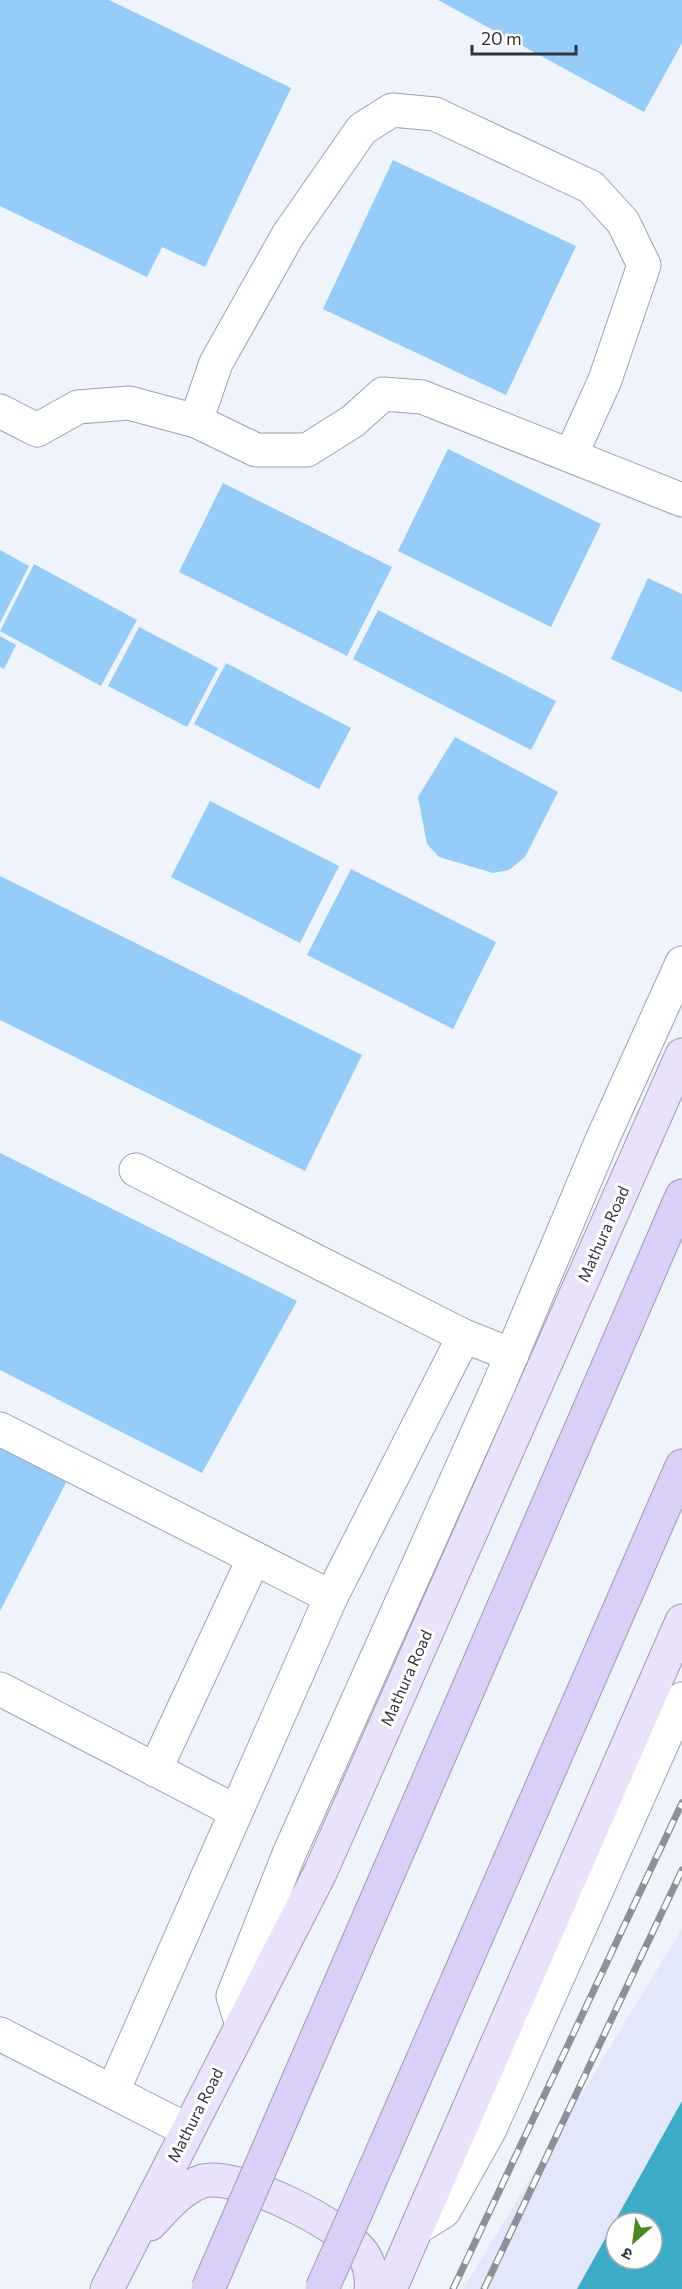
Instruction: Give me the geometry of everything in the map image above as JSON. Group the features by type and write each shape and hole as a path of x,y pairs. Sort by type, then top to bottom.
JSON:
{"highway":[{"path":"208,2289 682,1196"},
{"path":"322,2289 682,1466"}],"main road":[{"name":"Mathura Road","path":"107,2289 320,1873 682,1055"},
{"path":"390,2289 417,2228 671,1711 671,1675 682,1621"},
{"path":"125,2253 180,2193 204,2181 232,2180 292,2205 342,2234 362,2252 369,2264 371,2289"}],"street":[{"path":"196,421 216,363 288,235 362,129 392,110 435,114 591,187 623,222 644,265 605,380 571,455"},
{"path":"0,411 37,430 78,406 129,403 196,421 256,450 307,450 353,421 383,394 422,398 682,500"},
{"path":"242,2025 232,1996 289,1854 512,1355 602,1140 682,963"},
{"path":"136,1170 464,1336 512,1355"},
{"path":"113,2091 331,1597 464,1336"},
{"path":"0,1429 331,1597"},
{"path":"155,1770 254,1558"},
{"path":"0,1689 236,1811"},
{"path":"0,2034 188,2130"},
{"path":"90,2289 125,2253"}],"shaded area":[{"path":"682,1929 682,2289 463,2289"}],"water":[{"path":"682,2101 682,2289 577,2289 604,2241 604,2271 664,2271 664,2211 621,2211"}],"building":[{"path":"0,0 109,0 291,88 205,267 162,247 147,277 0,206"},
{"path":"438,0 682,0 682,43 644,112"},
{"path":"393,160 576,246 506,395 323,309"},
{"path":"448,449 601,524 551,627 398,551"},
{"path":"223,483 392,567 347,656 179,572"},
{"path":"0,550 29,566 0,623"},
{"path":"34,564 137,620 101,686 0,631"},
{"path":"648,578 682,594 682,692 611,659"},
{"path":"378,610 556,701 531,750 353,659"},
{"path":"139,627 218,668 187,727 108,686"},
{"path":"0,636 16,645 4,669 0,667"},
{"path":"226,663 351,728 319,789 194,724"},
{"path":"455,737 558,792 525,857 509,870 493,873 439,857 427,844 418,797"},
{"path":"210,801 339,866 300,943 171,877"},
{"path":"351,869 496,942 453,1029 307,955"},
{"path":"0,876 362,1055 305,1171 0,1020"},
{"path":"0,1153 297,1301 202,1473 0,1370"},
{"path":"0,1437 70,1475 0,1611"}],"railway":[{"path":"453,2289 682,1803"},
{"path":"484,2289 682,1870"}]}
